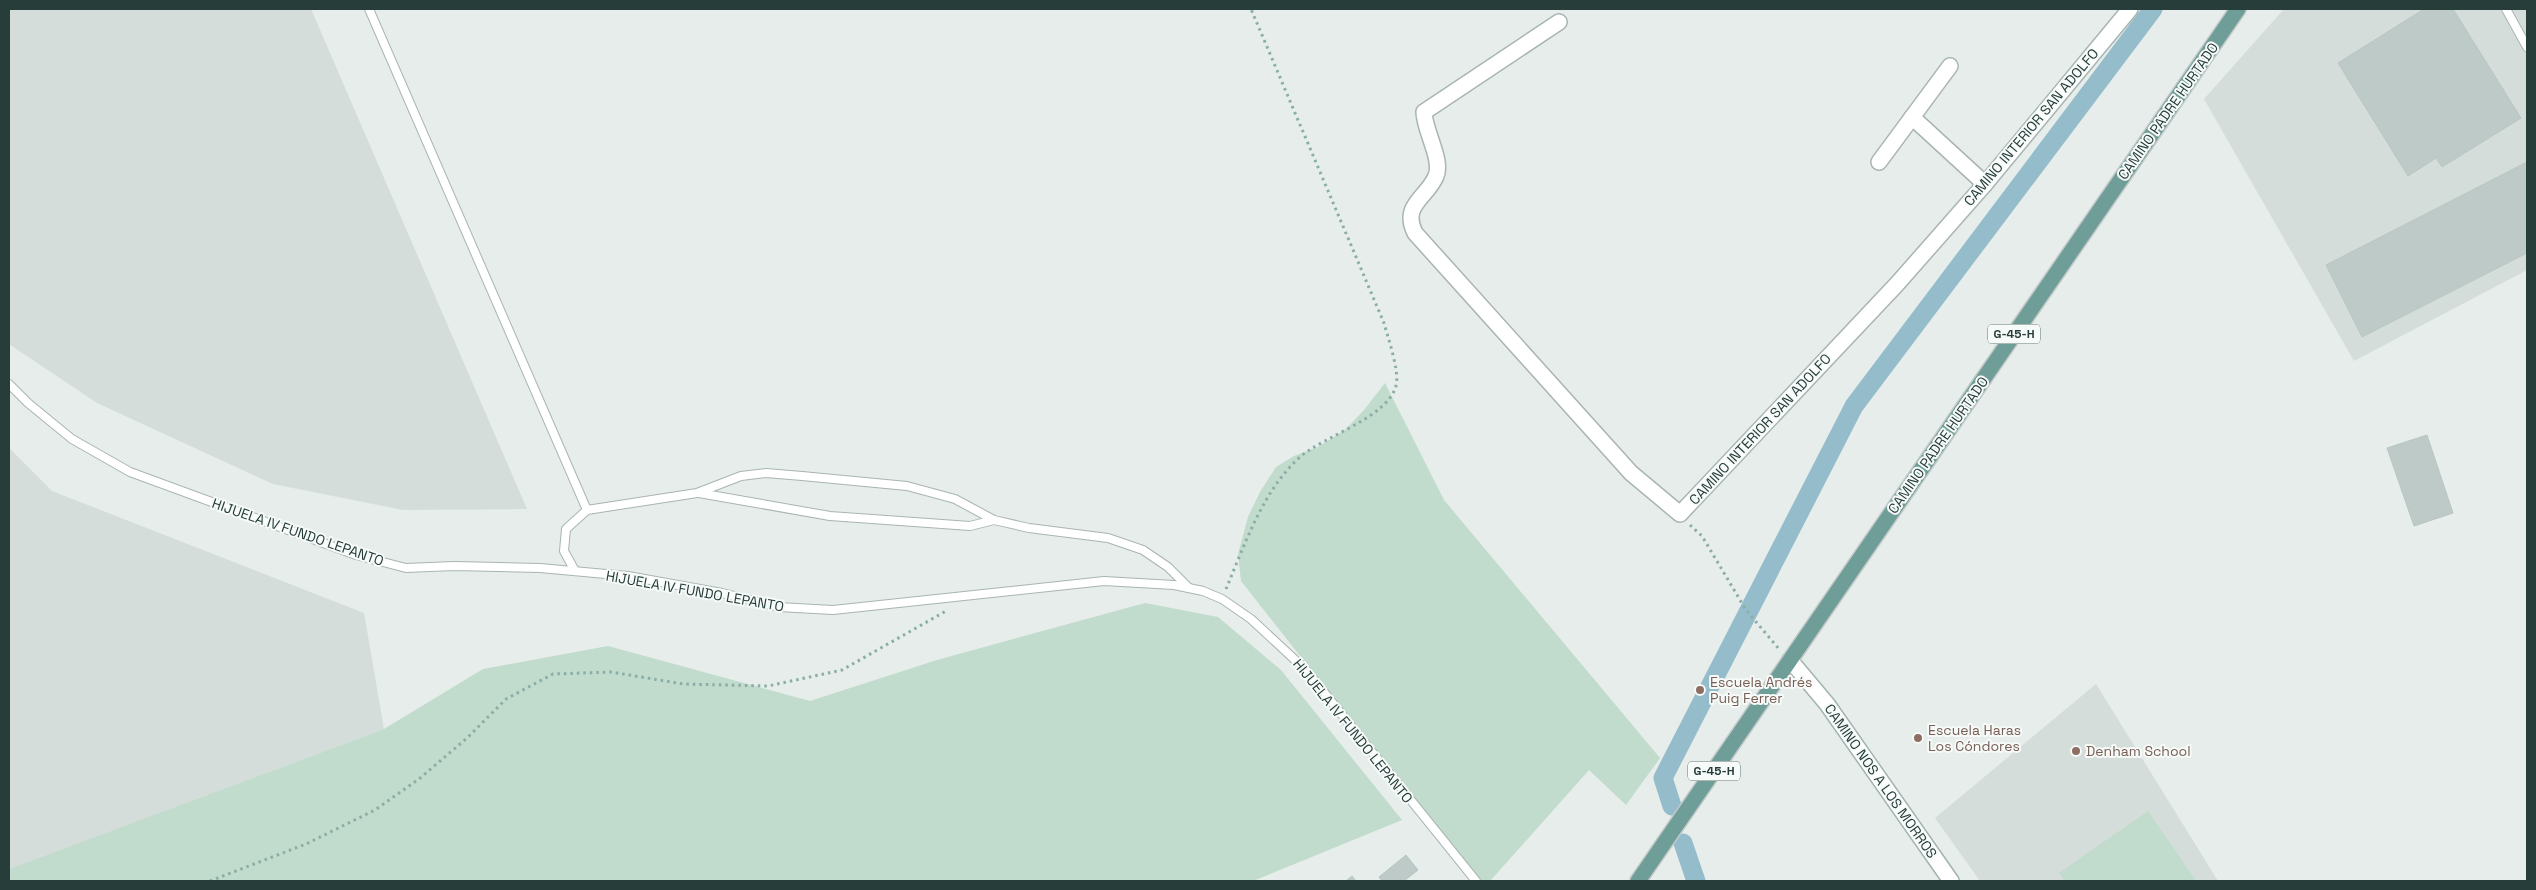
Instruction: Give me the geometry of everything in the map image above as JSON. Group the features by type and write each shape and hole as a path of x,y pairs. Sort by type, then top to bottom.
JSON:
{"main road":[{"name":"CAMINO PADRE HURTADO","path":"1638,881 2238,9"}],"street":[{"name":"CAMINO INTERIOR SAN ADOLFO","path":"1559,22 1424,112 1424,119 1437,160 1437,175 1414,205 1410,222 1415,233 1434,255 1631,473 1680,514 1897,284 1985,184 2130,9"},
{"path":"1879,162 1950,66"},
{"path":"1912,117 1985,184"},
{"name":"CAMINO NOS A LOS MORROS","path":"1790,660 1828,704 1951,881"}],"lane":[{"path":"369,9 587,510"},
{"path":"2506,9 2527,47"},
{"name":"HIJUELA IV FUNDO LEPANTO","path":"9,384 28,403 72,439 130,472 356,555 406,568 463,566 575,571 628,576 694,588 778,607 833,610 1104,582 1141,582 1203,591 1222,599 1251,619 1306,670 1476,881"},
{"path":"575,571 564,550 566,528 587,510 697,493 741,476 766,473 907,486 955,499 994,520 1029,528 1108,538 1144,550 1168,567 1190,588"},
{"path":"697,493 830,516 970,526 994,520"}],"path":[{"path":"1222,599 1248,537 1270,494 1284,475 1300,457 1385,405 1396,386 1396,377 1384,323 1251,9"},
{"path":"1680,514 1702,536 1746,610 1790,660"},
{"path":"210,881 306,844 375,810 419,779 467,738 506,698 553,674 611,672 683,684 768,686 842,670 948,610"}],"shaded area":[{"path":"9,9 311,9 527,509 403,510 273,484 97,403 9,344"},
{"path":"2284,9 2527,9 2527,270 2354,361 2204,99"},
{"path":"9,448 52,491 364,613 384,729 9,869"},
{"name":"Denham School","path":"2096,684 2218,881 1980,881 1935,818"}],"green space":[{"path":"1385,383 1444,500 1660,758 1626,805 1589,770 1490,881 1477,881 1241,581 1238,554 1248,517 1260,492 1276,467 1294,456 1318,447 1345,430 1364,410"},
{"path":"1145,603 1218,617 1281,670 1402,820 1253,881 9,881 9,869 384,729 483,669 608,646 810,701 937,660"},
{"path":"2148,811 2196,881 2065,881 2059,873"}],"building":[{"path":"2424,9 2453,9 2521,118 2442,167 2436,158 2408,176 2338,63"},
{"path":"2527,162 2527,253 2362,337 2326,265"},
{"path":"2427,435 2453,513 2414,526 2387,448"},
{"path":"1406,855 1418,870 1404,881 1382,881 1379,877"},
{"path":"1352,876 1356,881 1346,881"}],"waterway":[{"path":"1672,806 1663,778 1854,406 2153,9"},
{"path":"1683,843 1696,881"}],"place":[{"name":"Escuela Andrés Puig Ferrer","path":"1700,690"},
{"name":"Escuela Haras Los Cóndores","path":"1918,738"},
{"name":"Denham School","path":"2076,751"}]}
